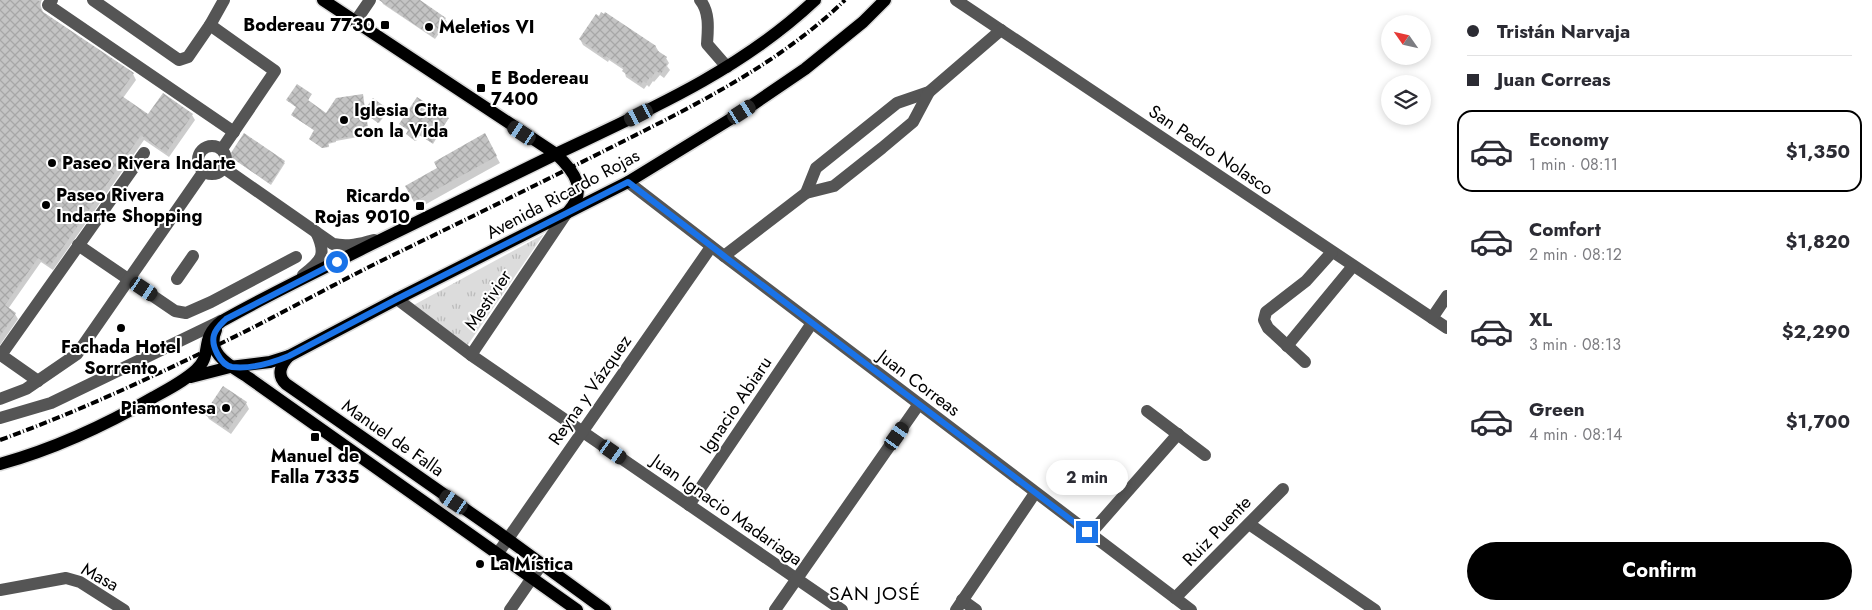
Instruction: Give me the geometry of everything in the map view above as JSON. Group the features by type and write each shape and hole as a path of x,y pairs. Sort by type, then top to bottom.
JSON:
{"main road":[{"path":"323,0 556,154 569,168 578,188 578,198 566,214"},
{"name":"Avenida Ricardo Rojas","path":"184,380 201,365 206,357 207,338 215,326 226,319 389,236 556,154 624,123 727,67 778,32 815,0"},
{"name":"Avenida Ricardo Rojas","path":"0,464 32,454 111,420 184,380 205,372 230,367 263,364 289,356 628,182 742,112 789,80 832,48 885,0"},
{"path":"226,319 215,332 214,343 221,359 230,367"},
{"name":"Manuel de Falla","path":"289,356 283,362 280,372 282,382 605,610"},
{"name":"Manuel de Falla","path":"230,367 249,378 577,610"}],"street":[{"path":"52,0 48,5 234,132"},
{"path":"93,0 179,60 188,57 210,25 224,0"},
{"path":"355,22 370,0"},
{"path":"700,0 704,5 708,24 708,44 727,67"},
{"name":"San Pedro Nolasco","path":"956,0 1447,328"},
{"path":"210,25 275,71 222,150"},
{"path":"806,193 816,168 897,103 928,92 1001,30"},
{"path":"724,256 806,193 834,186 882,148 913,122 928,92"},
{"path":"210,146 222,150 226,156 224,168 214,174 204,172 198,161 200,153 210,146"},
{"path":"38,381 1,355 144,152"},
{"path":"224,168 333,244 352,246 389,236"},
{"path":"0,399 26,389 77,354 204,172"},
{"name":"Juan Correas","path":"628,182 711,247 1191,610"},
{"name":"Mestivier","path":"471,355 566,214"},
{"path":"286,287 317,265 322,257 323,250 315,230"},
{"path":"78,245 175,311 186,313 211,302 296,257"},
{"name":"Reyna y Vázquez","path":"498,553 711,247"},
{"path":"1305,362 1268,328 1264,320 1266,312 1306,281 1332,252"},
{"path":"177,279 193,256"},
{"path":"1287,346 1353,266"},
{"path":"1432,318 1447,296"},
{"name":"Juan Ignacio Madariaga","path":"397,299 471,355 842,610"},
{"path":"0,418 52,403 226,319"},
{"name":"Ignacio Abiaru","path":"689,505 812,323"},
{"path":"776,610 919,404"},
{"path":"1147,411 1205,455"},
{"path":"1090,534 1178,434"},
{"name":"Ruiz Puente","path":"1175,598 1283,488"},
{"path":"976,610 959,605 1035,493"},
{"path":"1249,524 1375,610"},
{"path":"510,610 541,565"},
{"name":"Masa","path":"0,590 66,578 80,582 124,610"}],"green space":[{"path":"544,234 467,346 412,306"}],"building":[{"name":"Paseo Rivera Indarte Shopping","path":"0,0 37,0 41,2 40,8 43,12 134,73 119,94 148,114 163,93 193,114 166,153 141,135 50,266 38,258 5,305 16,313 0,336"},
{"name":"Meletios VI","path":"379,0 420,0 446,18 433,37"},
{"path":"601,12 604,14 605,12 656,46 655,49 667,57 664,62 667,64 661,74 656,71 646,83 643,81 641,85 622,71 624,68 606,56 605,58 579,39 596,14 599,16"},
{"name":"Iglesia Cita con la Vida","path":"297,84 312,94 308,100 326,113 336,98 363,94 365,109 373,98 388,109 378,123 366,114 369,134 336,139 336,141 328,143 329,146 322,148 309,139 314,130 291,115 296,107 286,100"},
{"path":"417,97 449,118 432,143 419,135 415,141 406,134 408,130 399,124"},
{"path":"244,133 285,161 270,184 229,156"},
{"path":"485,133 497,156 414,202 405,186 437,168 434,162"},
{"name":"Piamontesa","path":"223,386 247,402 228,430 204,414"}],"railway":[{"path":"0,440 123,390 183,362 369,267 666,120 730,85 790,46 845,0"}],"place":[{"name":"Bodereau 7730","path":"385,25"},
{"name":"Meletios VI","path":"429,27"},
{"name":"E Bodereau 7400","path":"481,88"},
{"name":"Iglesia Cita con la Vida","path":"344,120"},
{"name":"Paseo Rivera Indarte","path":"52,163"},
{"name":"Paseo Rivera Indarte Shopping","path":"46,205"},
{"name":"Ricardo Rojas 9010","path":"420,206"},
{"name":"Fachada Hotel Sorrento","path":"121,328"},
{"name":"Piamontesa","path":"226,408"},
{"name":"Manuel de Falla 7335","path":"315,437"},
{"name":"La Mística","path":"480,564"}],"district":[{"name":"SAN JOSÉ","path":"875,593"}],"route":[{"path":"337,262 226,319 214,335 216,351 221,359 230,367 263,364 289,356 628,182 1087,532"}]}
